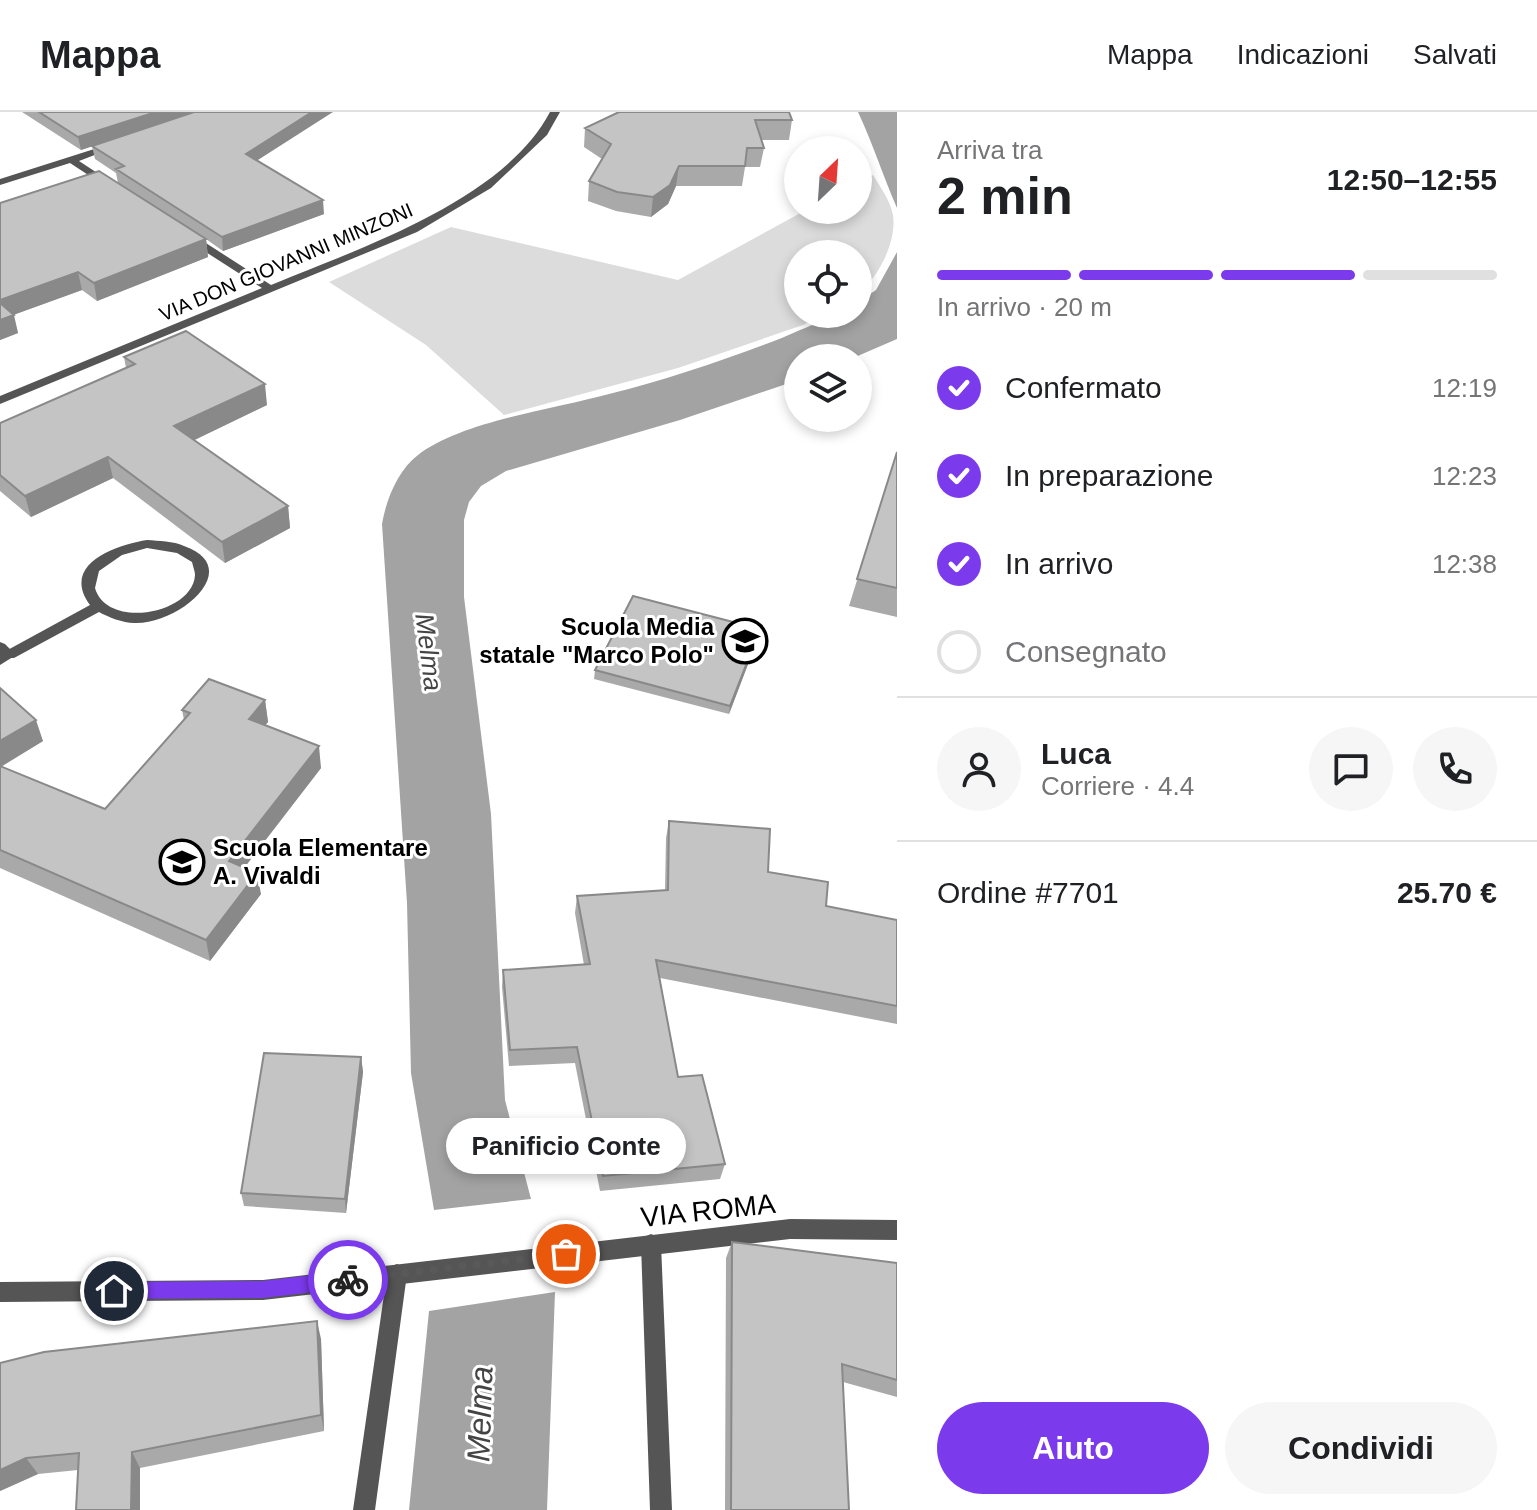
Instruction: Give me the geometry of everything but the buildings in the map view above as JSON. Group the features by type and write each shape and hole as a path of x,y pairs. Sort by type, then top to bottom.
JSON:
{"street":[{"name":"VIA DON GIOVANNI MINZONI","path":"0,400 413,230 488,186 544,133 555,112"},
{"path":"0,182 132,140"},
{"path":"71,160 124,195"},
{"path":"177,229 270,289"},
{"path":"164,544 180,548 193,555 201,566 203,578 198,591 171,611 132,617 113,614 99,606 90,597 88,585 91,573 100,562 129,547 164,544"},
{"path":"3,654 99,606"},
{"name":"VIA ROMA","path":"0,1292 263,1290 790,1229 897,1230"},
{"path":"651,1244 661,1510"},
{"path":"364,1510 397,1274"}],"shaded area":[{"path":"872,176 890,204 893,225 889,248 872,279 872,240 784,240 784,328 794,328 678,368 504,415 426,345 329,282 451,227 678,280 784,222 872,224"}],"water":[{"path":"858,112 897,112 897,208 872,146 872,136 868,136"},
{"name":"Melma","path":"897,252 897,339 872,350 872,344 784,344 784,385 680,420 506,471 481,486 469,502 464,520 464,597 491,814 505,1100 531,1199 434,1210 411,1073 407,903 382,524 394,486 404,469 418,455 459,433 669,377 806,328 872,328 872,293"},
{"name":"Melma","path":"555,1292 547,1510 409,1510 429,1311"}],"way so far":[{"path":"348,1280 566,1254"}],"place":[{"name":"Scuola Media statale \"Marco Polo\"","path":"745,641"},
{"name":"Scuola Elementare A. Vivaldi","path":"182,862"},
{"name":"Panificio Conte","path":"566,1254"}],"route":[{"path":"114,1291 263,1290 348,1280"}]}
